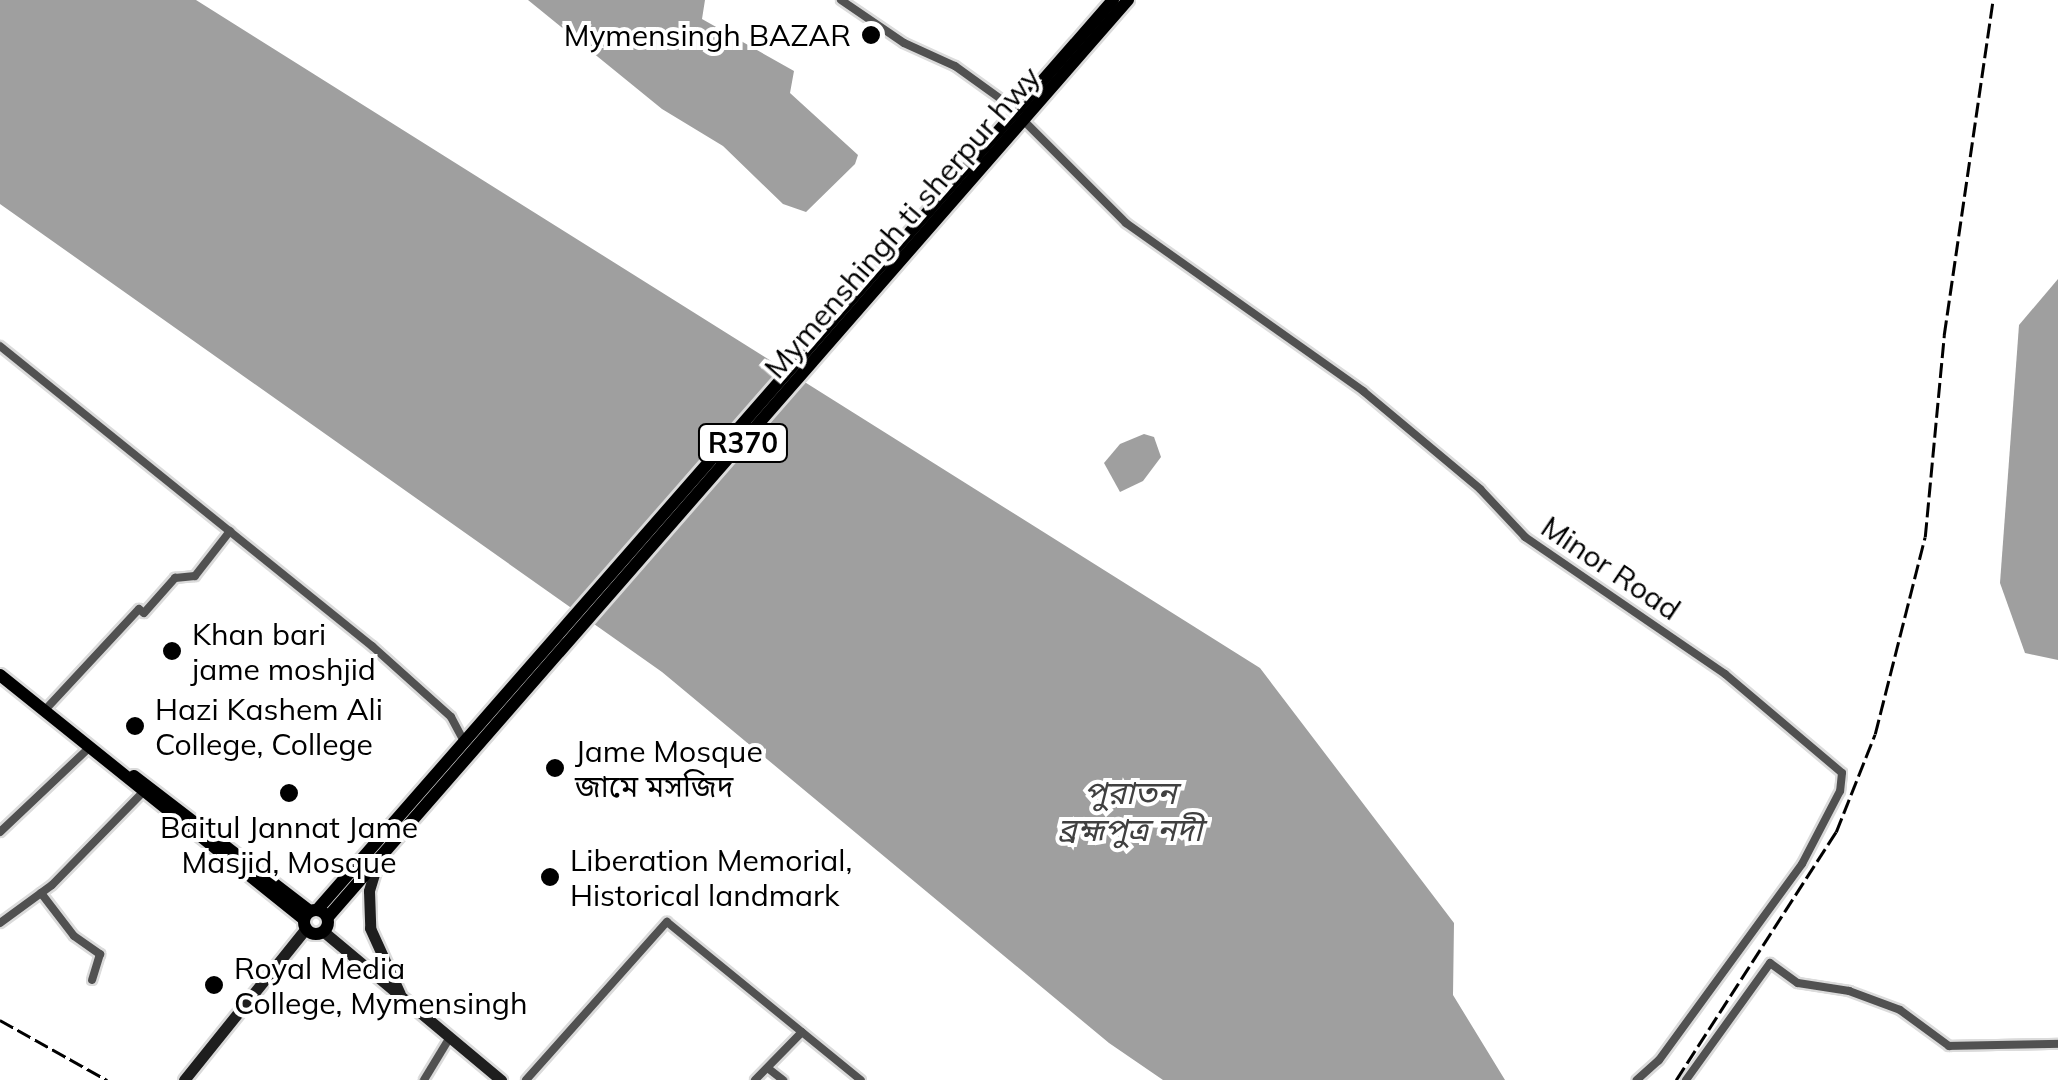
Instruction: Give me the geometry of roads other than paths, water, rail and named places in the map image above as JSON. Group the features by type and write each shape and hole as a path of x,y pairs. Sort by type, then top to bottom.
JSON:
{"main road":[{"name":"Mymenshingh ti sherpur hwy","path":"1020,116 1113,0"},
{"name":"Mymenshingh ti sherpur hwy","path":"468,741 1020,116 1128,0"},
{"path":"2,679 45,710 142,793 313,917"},
{"path":"313,917 380,858 468,741"},
{"path":"184,1080 313,917 468,741"},
{"path":"90,747 313,917 324,932 501,1080"},
{"path":"380,858 368,892 370,928 405,1002"}],"street":[{"path":"841,0 904,42 955,66 1020,116"},
{"name":"Minor Road","path":"1020,116 1126,223 1363,391 1480,489 1525,537 1724,674 1842,773 1840,791 1802,864 1659,1060 1637,1080"},
{"path":"0,346 372,646 451,717 468,741"},
{"path":"45,710 140,609 144,612 175,578 195,576 230,531"},
{"path":"0,832 90,747"},
{"path":"0,923 42,892 142,793"},
{"path":"42,892 74,936 100,954 92,980"},
{"path":"526,1080 668,922 861,1080"},
{"path":"1686,1080 1770,962 1798,983 1849,991 1900,1010 1949,1046 2058,1044"},
{"path":"755,1080 802,1032"},
{"path":"424,1080 450,1037"},
{"path":"769,1069 783,1080"}],"water":[{"name":"পুরাতন ব্রহ্মপুত্র নদী","path":"0,0 196,0 1260,668 1454,923 1453,995 1505,1080 1163,1080 1109,1043 662,672 0,204"},
{"path":"528,0 705,0 702,19 794,71 790,93 858,155 855,164 806,212 783,204 723,146 662,109"},
{"path":"2058,279 2058,660 2025,653 2000,583 2019,325"},
{"path":"1144,434 1154,437 1161,457 1143,481 1120,492 1104,463 1120,444"}],"railway":[{"path":"1676,1080 1836,832 1875,734 1925,537 1944,335 1993,0"},
{"path":"0,1020 107,1080"}],"place":[{"name":"Mymensingh BAZAR","path":"871,35"},
{"name":"Khan bari jame moshjid","path":"172,651"},
{"name":"Hazi Kashem Ali College, College","path":"135,726"},
{"name":"Jame Mosque জামে মসজিদ","path":"555,768"},
{"name":"Baitul Jannat Jame Masjid, Mosque","path":"289,793"},
{"name":"Liberation Memorial, Historical landmark","path":"550,877"},
{"name":"Royal Media College, Mymensingh","path":"214,985"}]}
